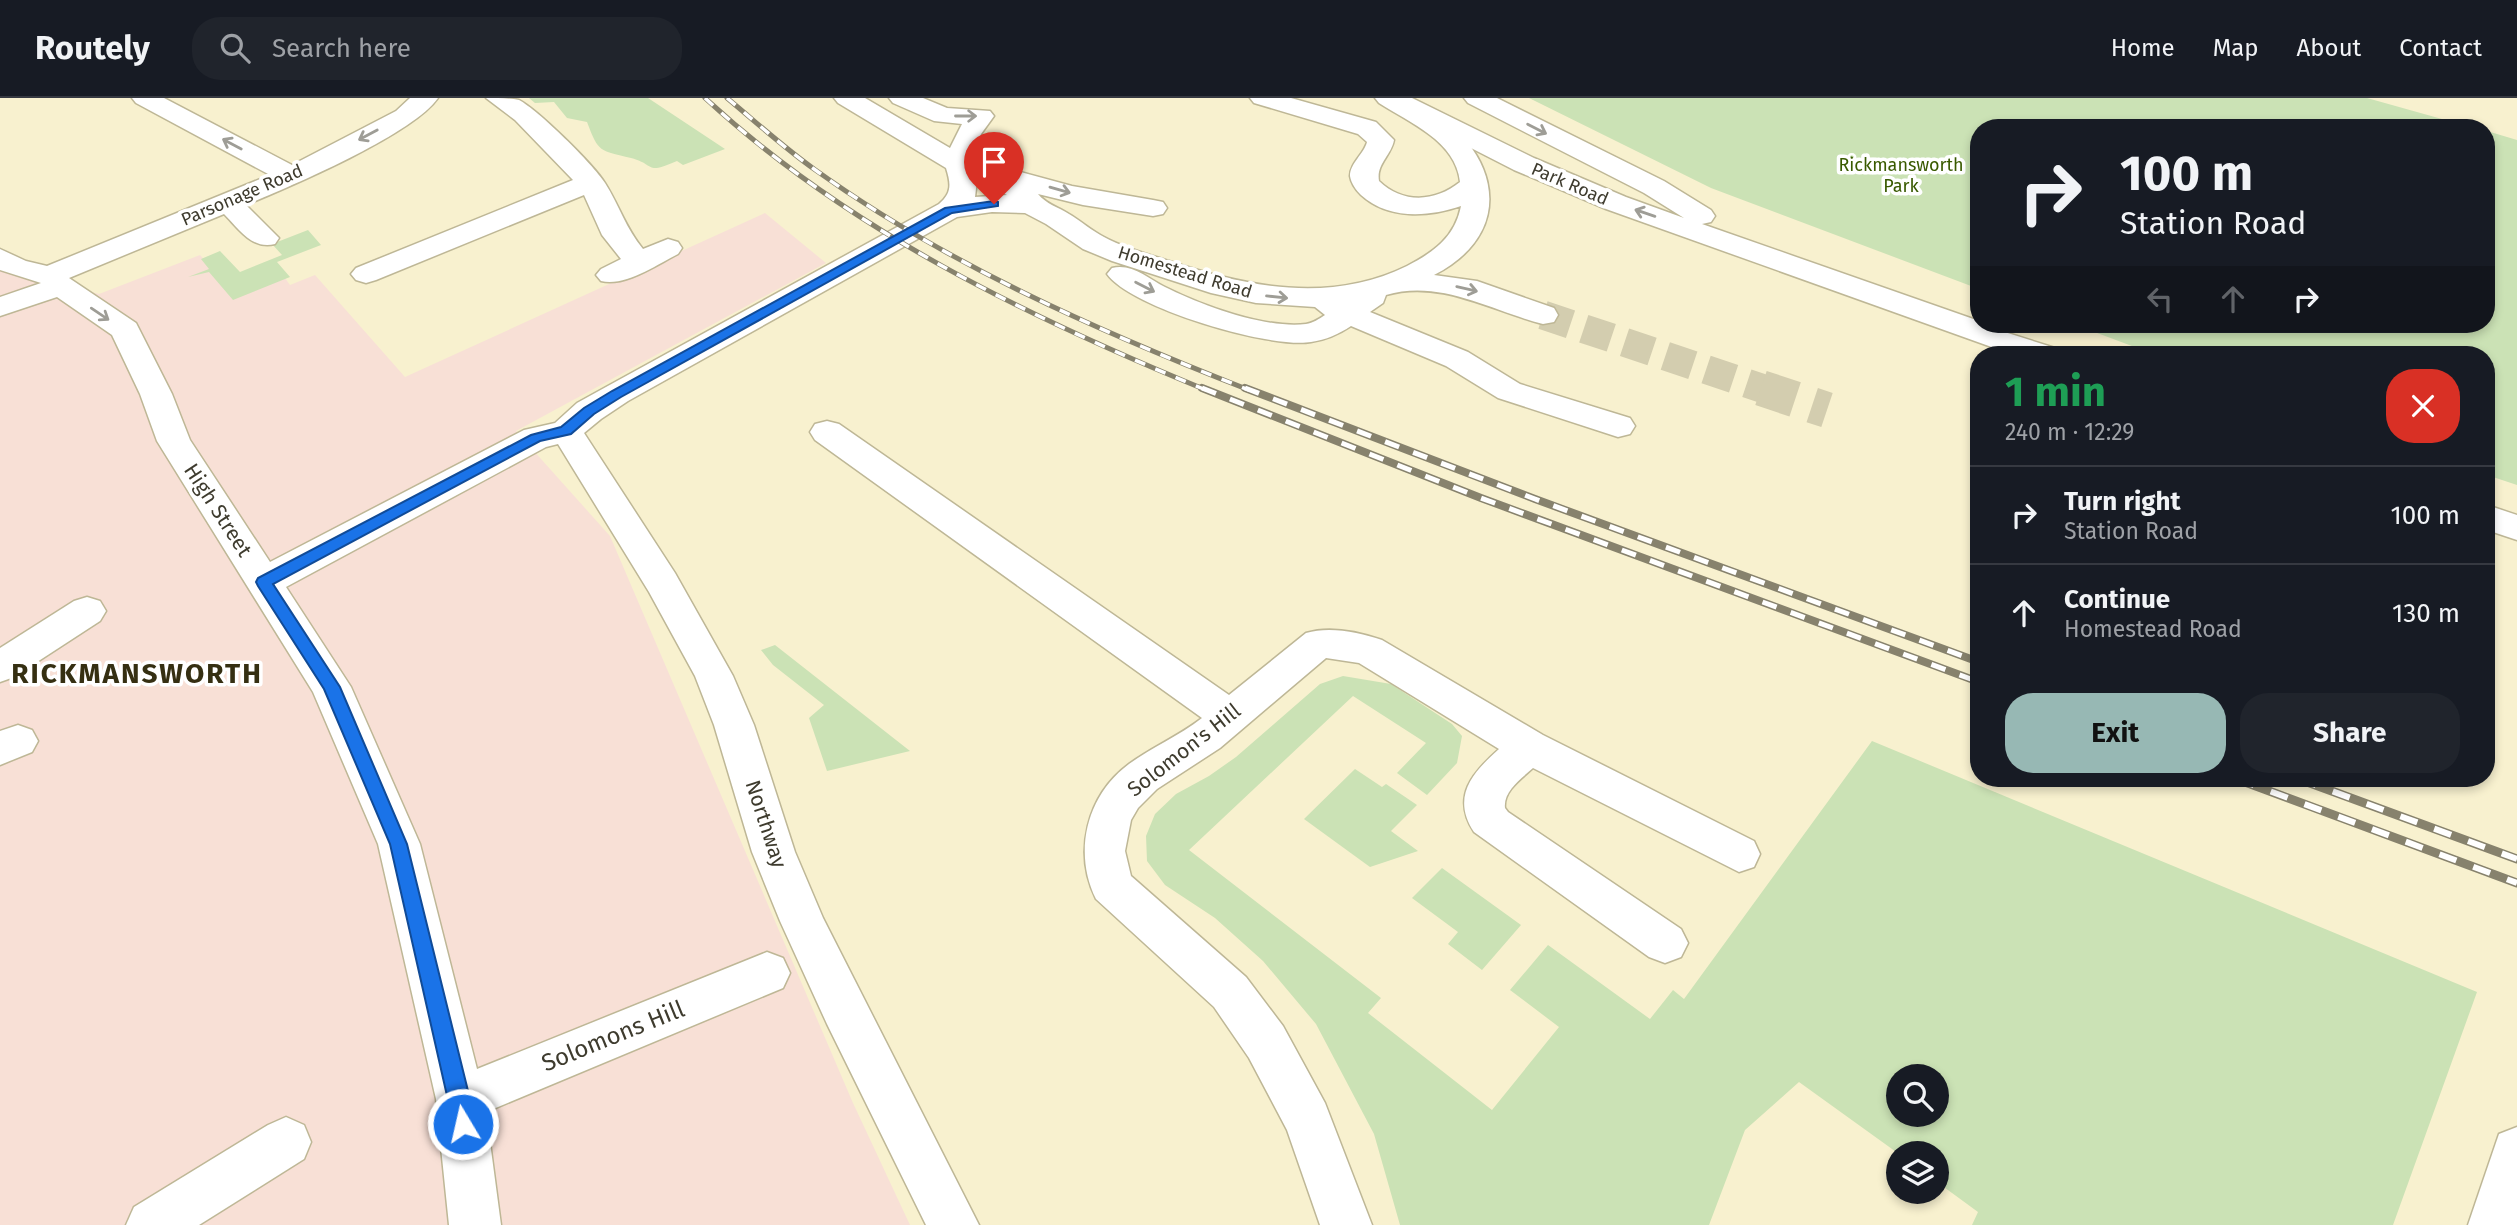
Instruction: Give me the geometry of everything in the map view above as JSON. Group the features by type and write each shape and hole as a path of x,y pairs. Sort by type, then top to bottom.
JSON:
{"street":[{"name":"Parsonage Road","path":"0,307 227,202 292,176 405,116 425,98"},
{"path":"499,98 524,115 591,182 607,210 615,235 638,262"},
{"path":"847,98 958,163 994,175 1036,182 1103,212"},
{"path":"264,582 536,438 566,431 589,411 617,394 949,210 962,200 965,185 958,163 968,133 981,116 943,116 902,98"},
{"path":"1263,98 1375,132 1381,140 1381,148 1365,168 1363,177 1368,187 1380,196 1422,215 1432,231 1432,254 1410,276 1399,302 1457,359"},
{"path":"1390,98 1460,148 1472,173 1474,218 1464,238 1472,258 1543,315 1466,287 1410,276"},
{"name":"Park Road","path":"1390,98 1524,164 1616,203 1970,329"},
{"name":"Park Road","path":"1477,98 1654,187 1756,251"},
{"path":"149,99 292,176"},
{"path":"994,175 1025,194 1034,206"},
{"path":"366,274 591,182"},
{"path":"1406,206 1418,207 1445,202 1473,185"},
{"path":"227,202 265,238"},
{"name":"Homestead Road","path":"949,210 994,204 1103,212 1222,287 1273,298 1314,300 1373,291 1410,276"},
{"name":"Homestead Road","path":"1103,212 1125,277 1187,308 1264,331 1311,333 1455,249 1464,238"},
{"path":"611,275 668,248"},
{"name":"High Street","path":"5,267 55,280 125,330 156,394 173,441 331,687 399,844 460,1099 475,1225"},
{"path":"1314,300 1457,359 1509,391 1618,426"},
{"name":"Park Road","path":"1982,333 2018,346"},
{"name":"Northway","path":"566,431 658,577 715,677 739,740 783,875 824,966 953,1225"},
{"path":"827,432 1228,716"},
{"path":"2495,520 2517,528"},
{"path":"0,667 87,611"},
{"name":"Solomon's Hill","path":"1346,1225 1308,1120 1266,1042 1230,992 1111,886 1104,851 1110,817 1124,796 1142,777 1206,737 1319,643 1368,650 1529,747"},
{"path":"1665,943 1493,825 1483,810 1484,795 1491,784 1529,747 1739,854"},
{"name":"Solomons Hill","path":"460,1099 767,973"},
{"path":"152,1225 286,1142"},
{"path":"2494,1225 2517,1152"}],"shaded area":[{"path":"765,213 826,263 516,431 610,536 853,1103 910,1225 0,1225 0,269 99,294 200,255 238,297 285,278 290,285 315,275 405,377"}],"green space":[{"path":"529,98 648,98 725,149 683,165 677,161 651,167 602,149 587,122 567,118 554,102 535,103"},
{"name":"Rickmansworth Park","path":"1529,98 2367,98 2442,119 1970,119 1970,286 1711,188"},
{"path":"2495,133 2517,140 2517,485 2495,478 2495,346 2132,346 2097,333 2495,333"},
{"path":"308,230 321,245 277,262 290,277 233,300 209,272 188,277 209,269 201,259 220,251 240,272 282,255 272,244"},
{"path":"775,645 910,751 827,771 809,718 824,705 773,665 761,650"},
{"path":"1343,676 1391,684 1452,724 1462,736 1457,763 1427,795 1397,773 1426,743 1353,696 1189,850 1381,998 1368,1013 1492,1110 1559,1027 1510,990 1548,945 1650,1019 1673,990 1684,999 1872,741 1970,782 1970,787 1983,787 2477,992 2393,1225 1972,1225 1978,1212 1949,1191 1949,1141 1886,1141 1886,1145 1799,1082 1745,1130 1709,1225 1400,1225 1374,1134 1316,1024 1263,961 1215,918 1165,885 1147,861 1146,836 1155,814 1176,794 1236,757 1320,684"},
{"path":"1355,769 1382,787 1386,784 1417,805 1391,831 1418,851 1370,867 1304,819"},
{"path":"1442,868 1521,925 1482,970 1448,944 1458,932 1412,898"}],"tunnel":[{"path":"1543,315 1767,390"},
{"path":"1761,388 1767,390"},
{"path":"1767,390 1827,410"}],"railway":[{"path":"705,98 760,145 819,189 942,266 1073,332 1206,390"},
{"path":"727,98 814,169 916,235 1024,293 1136,344 1249,390"},
{"path":"1202,388 1481,498 1970,679"},
{"path":"1245,388 1535,499 1970,659"},
{"path":"2259,787 2517,883"},
{"path":"2321,787 2517,859"}],"district":[{"name":"RICKMANSWORTH","path":"137,673"}],"route":[{"path":"463,1124 460,1099 399,844 331,687 264,582 536,438 566,431 589,411 617,394 949,210 994,204"}]}
